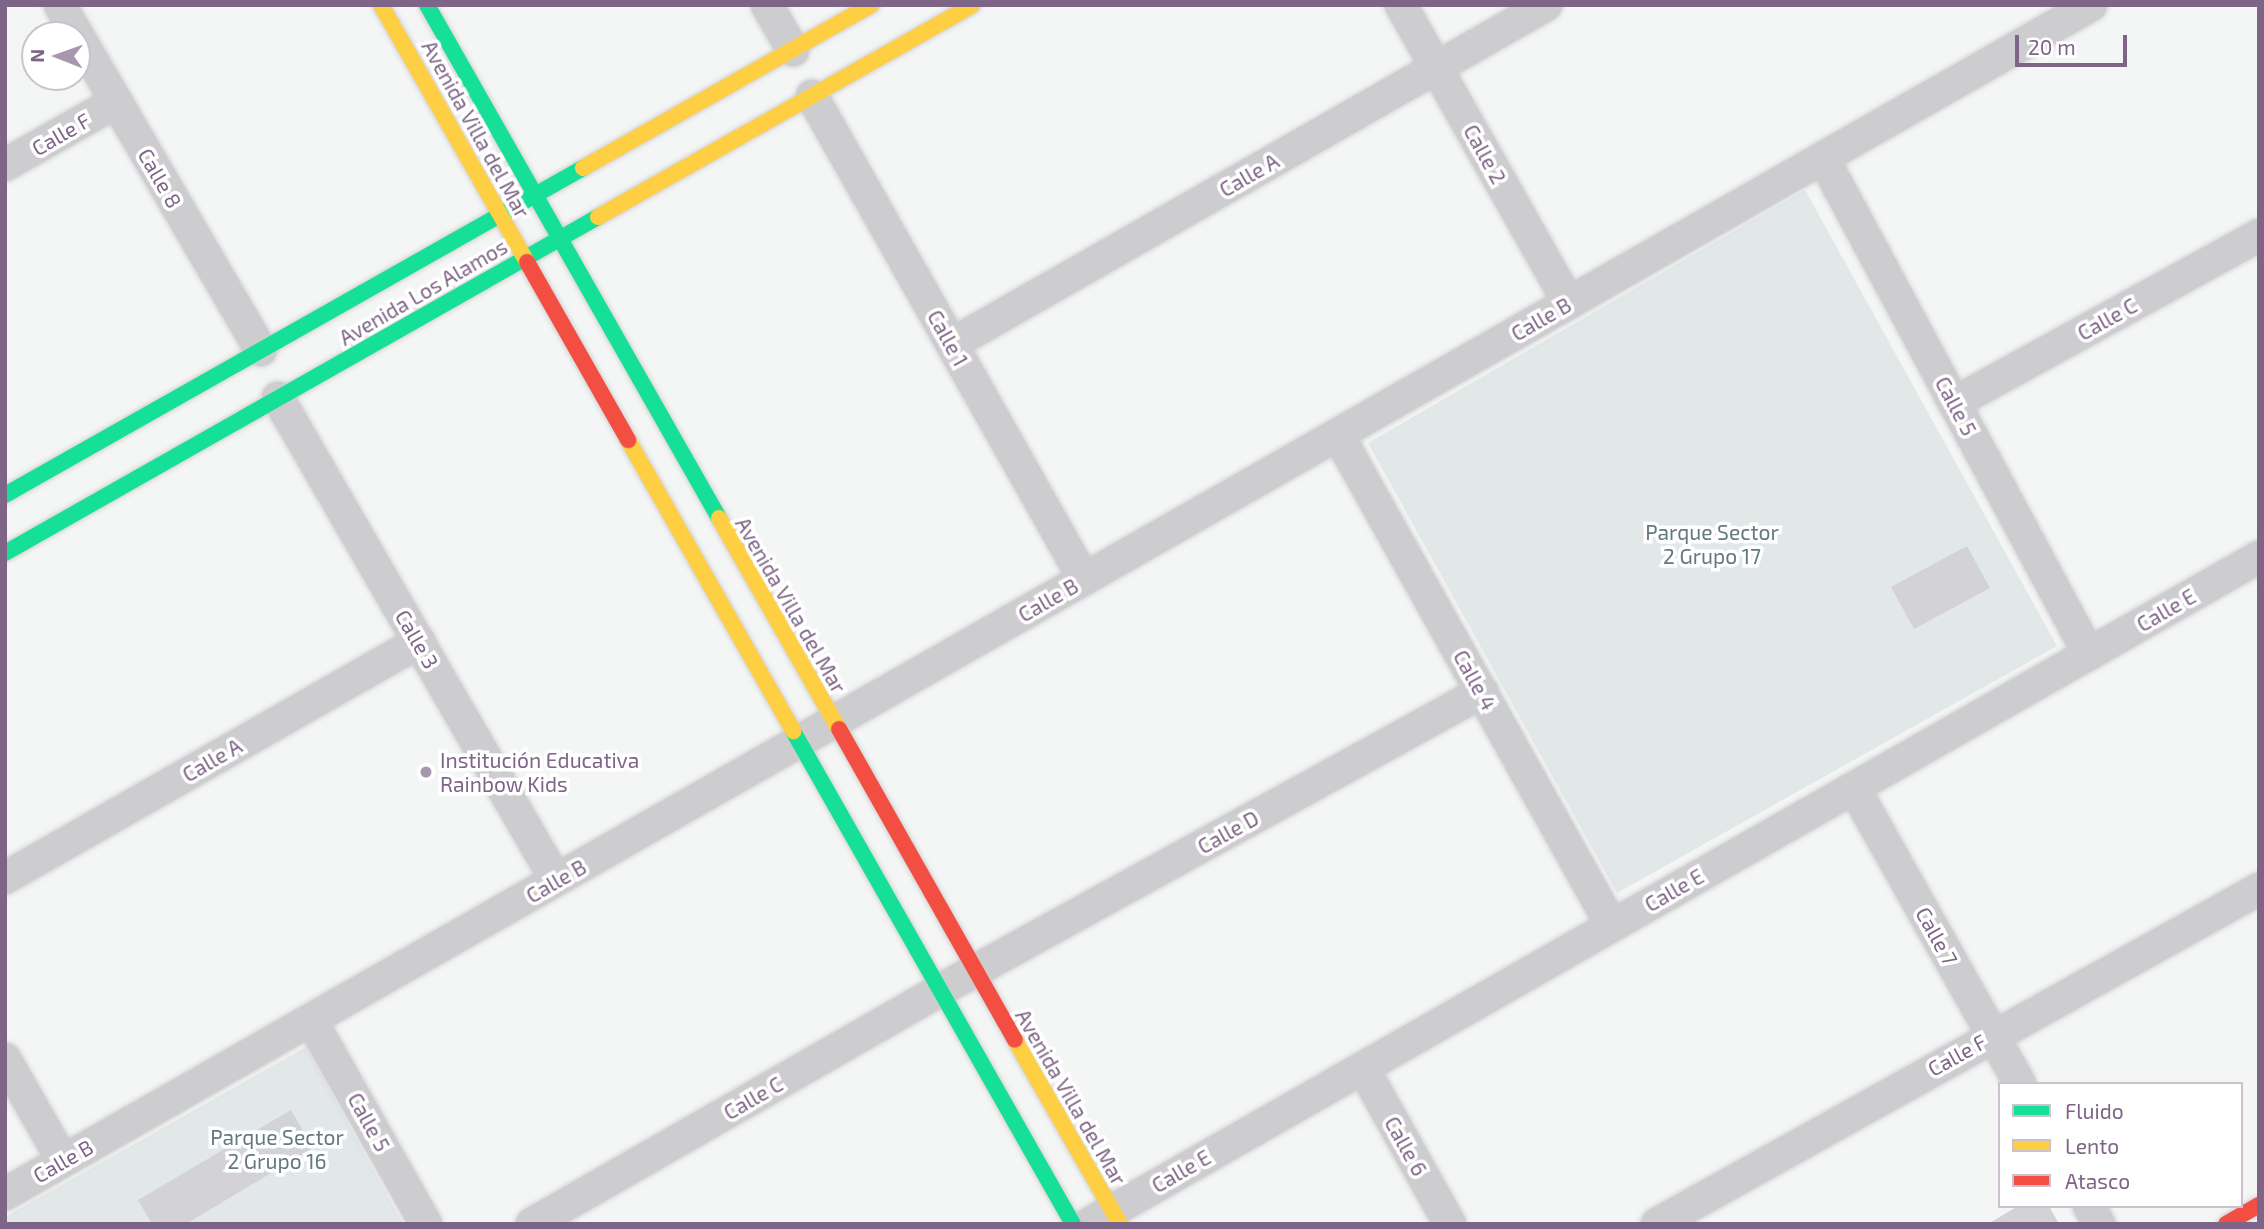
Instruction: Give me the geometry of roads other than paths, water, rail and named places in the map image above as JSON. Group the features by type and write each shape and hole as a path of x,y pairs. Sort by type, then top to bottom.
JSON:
{"street":[{"name":"Calle 8","path":"60,5 261,350"},
{"name":"Avenida Villa del Mar","path":"381,5 1073,1224"},
{"name":"Avenida Villa del Mar","path":"428,5 974,971 1107,1219"},
{"path":"767,5 793,50"},
{"name":"Avenida Los Alamos","path":"5,495 871,5"},
{"name":"Avenida Los Alamos","path":"5,553 972,5"},
{"name":"Calle 2","path":"1401,5 1569,303"},
{"name":"Calle A","path":"952,344 1546,5"},
{"name":"Calle B","path":"5,1194 1823,158 2055,14 2091,5"},
{"name":"Calle 1","path":"812,96 1084,579"},
{"name":"Calle F","path":"5,165 116,102"},
{"name":"Calle 5","path":"1823,158 2089,654"},
{"name":"Calle C","path":"1954,402 2259,235"},
{"name":"Calle 3","path":"278,398 556,880"},
{"name":"Calle 4","path":"1338,435 1612,926"},
{"name":"Calle E","path":"1107,1219 1363,1068 2259,557"},
{"name":"Calle A","path":"5,878 419,642"},
{"name":"Calle D","path":"974,971 1482,692"},
{"name":"Calle 7","path":"1854,788 2019,1082"},
{"name":"Calle F","path":"1657,1224 2259,889"},
{"name":"Calle C","path":"532,1224 974,971"},
{"name":"Calle 5","path":"311,1020 426,1224"},
{"path":"5,1059 63,1161"},
{"name":"Calle 6","path":"1363,1068 1450,1224"},
{"path":"2226,1224 2259,1205"},
{"path":"2090,1208 2099,1224"}],"place":[{"name":"Institución Educativa Rainbow Kids","path":"426,772"}],"park label":[{"name":"Parque Sector 2 Grupo 17","path":"1712,544"},
{"name":"Parque Sector 2 Grupo 16","path":"277,1149"}]}
